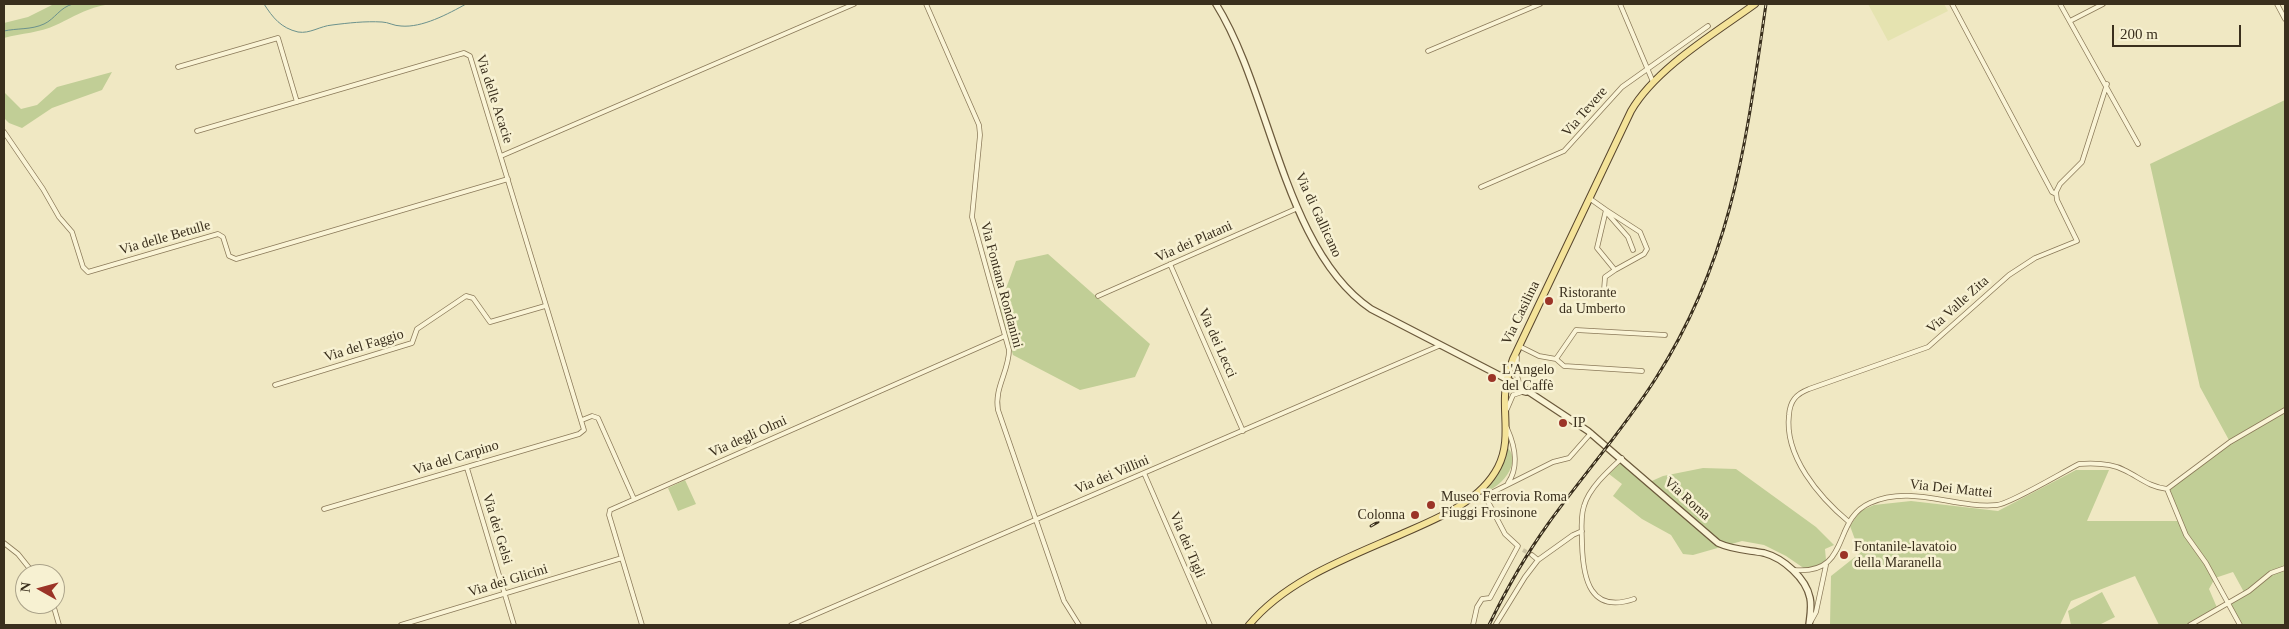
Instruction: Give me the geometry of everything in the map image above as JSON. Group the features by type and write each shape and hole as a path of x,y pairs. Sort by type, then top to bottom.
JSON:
{"main road":[{"name":"Via Casilina","path":"1249,625 1267,604 1303,581 1442,516 1467,501 1485,485 1498,466 1504,452 1506,380 1518,347 1631,111 1653,82 1752,6"}],"street":[{"path":"501,156 854,4"},
{"name":"Via Fontana Rondanini","path":"926,4 979,126 972,217 1006,336 1009,358 998,386 997,408 1064,601 1079,625"},
{"name":"Via di Gallicano","path":"1216,4 1241,53 1298,208 1330,271 1350,293 1371,309 1506,380"},
{"path":"1428,51 1540,4"},
{"path":"1620,4 1653,82"},
{"path":"1952,4 2052,192 2056,194 2060,184 2082,162 2107,84"},
{"path":"2060,4 2107,84 2138,144"},
{"path":"2070,21 2103,4"},
{"path":"2277,4 2285,19"},
{"name":"Via Tevere","path":"1481,188 1564,151 1619,90 1708,26"},
{"path":"178,67 278,38 297,102"},
{"name":"Via delle Acacie","path":"197,131 467,53 470,56 545,306 582,420"},
{"name":"Via delle Betulle","path":"4,132 44,191 59,218 73,233 83,267 88,272 218,234 223,237 229,256 236,259 508,178"},
{"name":"Via Valle Zita","path":"1850,522 1832,505 1800,465 1788,431 1789,410 1793,400 1809,389 1928,347 2009,274 2035,258 2077,241 2056,194"},
{"path":"1589,198 1638,231 1647,248 1644,254 1605,277 1604,290"},
{"name":"Via dei Platani","path":"1098,296 1298,208"},
{"path":"1606,210 1628,237 1633,250"},
{"path":"1606,210 1597,249 1615,270"},
{"name":"Via dei Lecci","path":"1170,264 1243,431"},
{"name":"Via del Faggio","path":"275,385 412,343 417,329 466,296 474,299 490,322 545,306"},
{"path":"1556,359 1576,330 1665,335"},
{"name":"Via degli Olmi","path":"642,625 608,513 610,510 1006,336"},
{"name":"Via dei Villini","path":"791,625 1442,345"},
{"path":"1520,386 1515,370 1518,347 1539,356 1556,359 1565,366 1642,371"},
{"name":"Via Roma","path":"1506,380 1520,386 1526,392"},
{"name":"Via Roma","path":"1506,380 1514,388 1533,396 1591,433 1718,543 1734,549 1770,555 1791,569 1809,594 1811,606 1809,625"},
{"path":"1506,417 1512,396 1518,392 1526,392"},
{"path":"2240,625 2206,563 2186,535 2166,489 2230,442 2285,410"},
{"path":"582,420 593,415 598,418 634,499"},
{"name":"Via del Carpino","path":"324,509 579,434 584,430 582,420"},
{"path":"1506,426 1512,441 1515,464 1513,476 1506,485"},
{"path":"1467,501 1484,496 1553,462 1569,458 1591,433"},
{"path":"1622,458 1587,498 1584,506 1582,531 1584,572 1589,587 1602,599 1612,604 1634,599"},
{"name":"Via Dei Mattei","path":"1826,565 1843,538 1850,522 1860,509 1867,504 1904,495 1975,504 2004,504 2078,464 2115,466 2149,484 2166,489"},
{"name":"Via dei Gelsi","path":"467,468 514,625"},
{"name":"Via dei Tigli","path":"1144,473 1210,625"},
{"path":"1484,496 1505,534 1523,550"},
{"path":"1496,624 1525,577 1538,560 1573,535 1582,531"},
{"path":"4,543 18,554 26,564"},
{"path":"1473,625 1478,604 1482,599 1490,598 1518,546"},
{"path":"1532,555 1538,560"},
{"name":"Via dei Glicini","path":"401,625 622,558"},
{"path":"1791,569 1810,570 1826,565 1816,612 1809,625"},
{"path":"2190,625 2249,591 2271,573 2285,568"}],"shaded area":[{"path":"1868,4 1944,4 1948,11 1888,41"}],"green space":[{"path":"54,4 114,4 90,9 43,30 4,38 4,23 28,17"},
{"path":"112,72 102,90 52,108 22,128 9,123 4,118 4,92 21,109 37,105 57,87"},
{"path":"2285,100 2285,625 2241,625 2227,604 2245,594 2233,572 2215,578 2209,589 2218,610 2190,625 2159,625 2135,576 2071,601 2060,625 1830,625 1831,576 1860,553 1850,526 1860,511 1874,505 1911,501 1998,511 2076,470 2109,470 2087,521 2180,521 2167,489 2230,442 2200,387 2150,164"},
{"path":"1048,254 1150,344 1135,377 1080,390 1013,355 999,308 1016,261"},
{"path":"1508,448 1512,454 1512,461 1507,475 1496,487 1482,493 1501,467"},
{"path":"1621,462 1645,484 1663,476 1703,468 1736,469 1816,527 1834,545 1825,549 1826,560 1818,567 1805,569 1786,556 1764,545 1742,541 1693,555 1683,554 1671,535 1642,519 1613,496 1622,484 1609,474"},
{"path":"685,480 696,504 678,511 668,488"},
{"path":"2102,592 2115,617 2099,625 2071,625 2068,611"}],"waterway":[{"path":"4,31 44,24 73,4"},
{"path":"264,4 274,18 282,25 298,32 357,22 384,22 401,26 417,25 443,16 466,4"}],"tunnel":[{"path":"1523,550 1532,555"}],"railway":[{"path":"1489,625 1516,573 1540,536 1644,397 1682,333 1703,288 1719,243 1743,151 1766,4"},
{"path":"1371,526 1378,522"}],"place":[{"name":"Ristorante da Umberto","path":"1549,301"},
{"name":"L'Angelo del Caffè","path":"1492,378"},
{"name":"IP","path":"1563,423"},
{"name":"Museo Ferrovia Roma Fiuggi Frosinone","path":"1431,505"},
{"name":"Colonna","path":"1415,515"},
{"name":"Fontanile-lavatoio della Maranella","path":"1844,555"}]}
